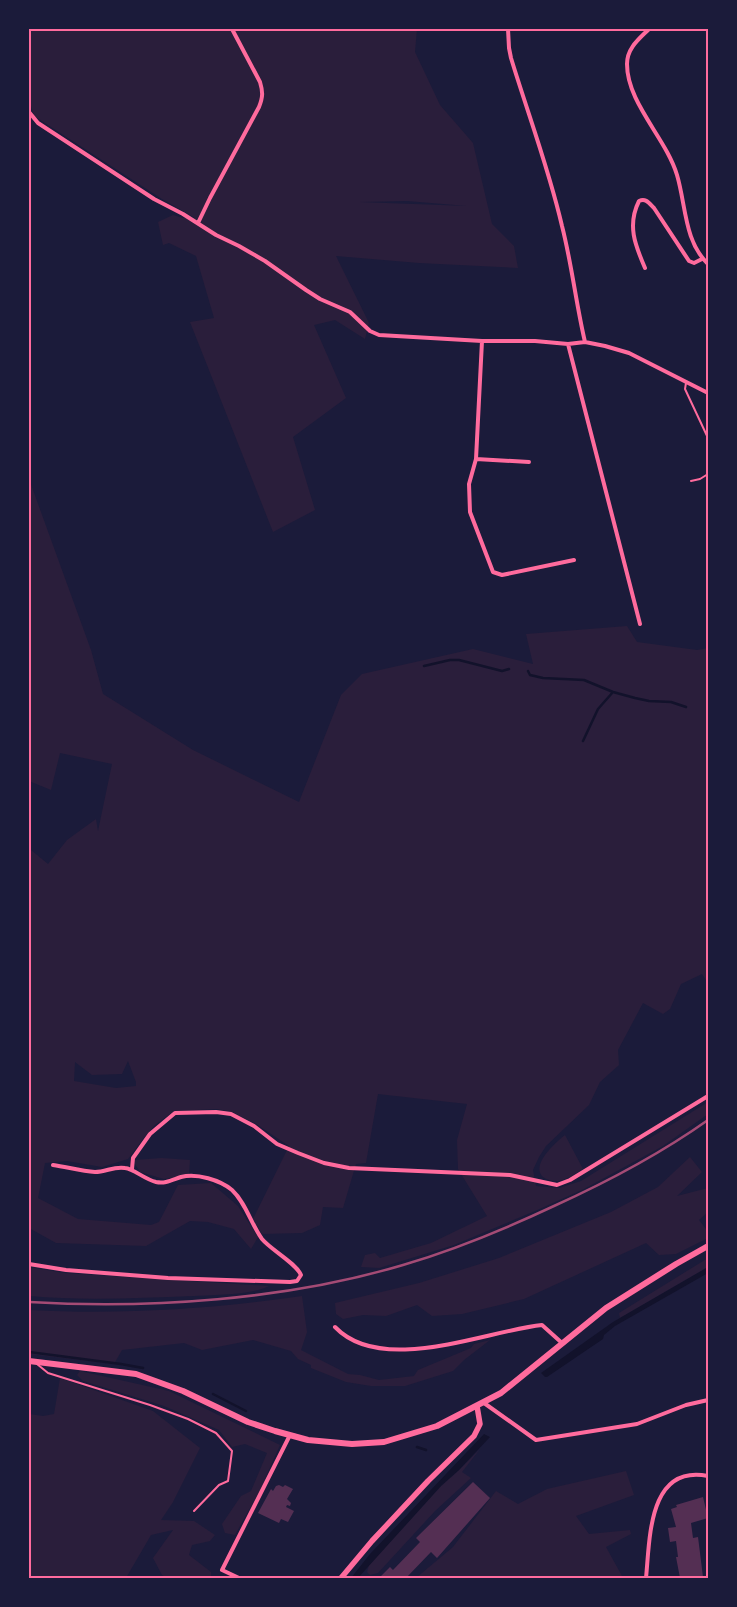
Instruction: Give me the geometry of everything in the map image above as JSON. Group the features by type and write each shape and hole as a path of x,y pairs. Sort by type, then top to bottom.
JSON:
{"main road":[{"path":"31,1361 120,1371 144,1377 183,1391 248,1422 290,1436 352,1444 384,1442 437,1426 501,1393 606,1308 708,1246"},
{"path":"342,1578 372,1541 428,1481 474,1436 480,1424 477,1406"}],"street":[{"path":"198,224 262,98 263,91 260,82 232,29"},
{"path":"508,29 511,58 551,182 562,226 574,278 585,342"},
{"path":"649,29 630,51 627,63 631,84 639,103 677,174 693,244 702,259 708,264"},
{"path":"29,112 38,123 154,199 216,235 240,246 313,294 350,312 370,331 379,335 568,344 585,342 629,354 708,393"},
{"path":"645,268 635,246 632,219 639,201 643,200 647,201 654,208 689,261 694,263 702,259"},
{"path":"482,340 476,459 469,484 470,512 493,572 502,574 574,560"},
{"path":"568,344 640,624"},
{"path":"476,459 529,462"},
{"path":"132,1169 133,1158 150,1134 175,1113 216,1112 231,1114 254,1126 277,1144 324,1163 349,1168 510,1175 557,1185 570,1180 708,1096"},
{"path":"29,1264 66,1270 168,1278 290,1282 297,1281 301,1275 300,1271 262,1239 236,1195 222,1183 185,1176 168,1182 156,1182 137,1174 132,1169 114,1168 96,1172 53,1165"},
{"path":"335,1327 344,1336 360,1343 387,1349 423,1348 444,1345 542,1325 562,1343"},
{"path":"484,1403 536,1440 637,1424 686,1405 708,1400"},
{"path":"239,1578 222,1570 290,1436"},
{"path":"646,1578 652,1516 662,1494 680,1478 690,1474 708,1476"}],"lane":[{"path":"687,382 686,389 708,438"},
{"path":"691,481 700,479 708,474"},
{"path":"31,1361 48,1373 150,1405 188,1419 216,1433 232,1451 228,1481 218,1485 194,1511"}],"shaded area":[{"path":"29,29 417,29 415,52 440,105 473,143 492,224 514,246 518,268 419,263 336,256 369,323 365,339 335,320 314,325 346,398 293,437 315,510 273,532 190,322 214,318 196,256 169,243 163,245 158,222 173,215 183,218 195,218 162,199 34,116 29,100","holes":["407,201 467,206 360,202"]},
{"path":"29,479 91,650 103,694 193,750 299,802 341,695 362,674 473,649 533,664 526,634 627,626 637,642 697,650 708,648 708,983 702,974 681,984 670,1009 663,1014 643,1003 618,1050 619,1065 600,1082 589,1105 546,1146 539,1157 533,1170 536,1186 559,1188 581,1181 708,1102 708,1114 663,1146 584,1189 454,1245 379,1268 361,1267 365,1255 375,1253 380,1258 431,1243 487,1216 458,1169 457,1140 467,1104 378,1094 366,1163 356,1164 343,1208 323,1207 320,1225 302,1233 262,1234 253,1219 289,1146 256,1124 232,1112 217,1109 174,1111 155,1125 128,1159 102,1167 67,1161 45,1163 38,1198 78,1219 151,1225 159,1222 178,1185 211,1183 238,1206 258,1237 251,1249 234,1229 208,1222 190,1221 146,1246 56,1243 29,1228 29,851 31,850 48,864 67,840 96,819 98,831 112,764 60,753 51,790 29,781","holes":["128,1061 136,1086 116,1088 74,1081 75,1062 92,1075 122,1074"]},
{"path":"565,1135 583,1169 558,1181 546,1179 540,1172 542,1160 551,1148"},
{"path":"690,1157 702,1172 677,1196 708,1188 708,1212 699,1220 706,1229 708,1228 708,1238 676,1254 659,1255 646,1243 524,1299 462,1314 432,1316 417,1305 386,1316 363,1315 343,1319 336,1314 335,1303 419,1283 499,1258 611,1212 658,1187"},
{"path":"162,1158 190,1160 189,1175 164,1179 140,1172 135,1164 135,1160"},
{"path":"708,1258 708,1267 620,1318 619,1313"},
{"path":"29,1267 65,1273 269,1286 243,1293 212,1295 90,1299 49,1298 29,1296"},
{"path":"708,1267 708,1273 615,1326 604,1335 603,1339 547,1377 541,1373 613,1322"},
{"path":"302,1296 307,1332 301,1350 348,1374 379,1380 414,1376 418,1370 471,1348 474,1344 490,1340 453,1371 405,1386 371,1386 346,1382 311,1368 311,1365 298,1359 291,1351 253,1340 202,1350 184,1343 122,1350 114,1364 29,1354 29,1310 97,1312 166,1310"},
{"path":"80,1371 169,1391 280,1445 260,1490 235,1535 225,1533 222,1524 241,1496 251,1491 267,1453 245,1444 232,1447 219,1430 164,1406 83,1381 77,1375"},
{"path":"60,1378 153,1411 200,1448 173,1502 161,1520 194,1521 215,1535 210,1541 192,1545 189,1555 211,1572 211,1577 167,1578 162,1575 153,1558 173,1530 151,1535 126,1578 29,1578 29,1414 43,1416 54,1414"},
{"path":"484,1434 490,1437 441,1486 358,1578 351,1578 370,1554"},
{"path":"480,1449 462,1472 471,1478 435,1511 378,1573 370,1575 367,1572 369,1565 441,1486"},
{"path":"626,1471 634,1495 576,1516 589,1534 630,1530 631,1534 606,1547 622,1576 628,1578 416,1578 453,1547 496,1491 518,1504 547,1489"}],"building":[{"path":"473,1482 490,1498 437,1558 431,1552 406,1578 379,1578 390,1567 393,1570 420,1542 416,1538"},
{"path":"279,1485 283,1487 285,1485 293,1489 287,1499 291,1503 290,1506 287,1505 286,1507 294,1511 288,1522 281,1519 279,1523 258,1513 271,1489 273,1491"},
{"path":"703,1497 708,1518 691,1523 693,1538 698,1537 703,1577 680,1578 676,1557 678,1557 676,1541 670,1542 668,1528 676,1527 671,1509 677,1507 676,1505"}],"waterway":[{"path":"424,666 450,660 459,660 502,671 509,669"},
{"path":"528,671 530,675 543,678 584,680 613,692 635,698 671,702 686,707"},
{"path":"583,741 598,709 613,692"},
{"path":"29,1352 143,1368"},
{"path":"213,1394 246,1411"},
{"path":"417,1447 426,1450"}],"railway":[{"path":"29,1302 122,1304 218,1299 312,1287 403,1265 441,1253 517,1223 574,1197 652,1156 708,1120"}]}
